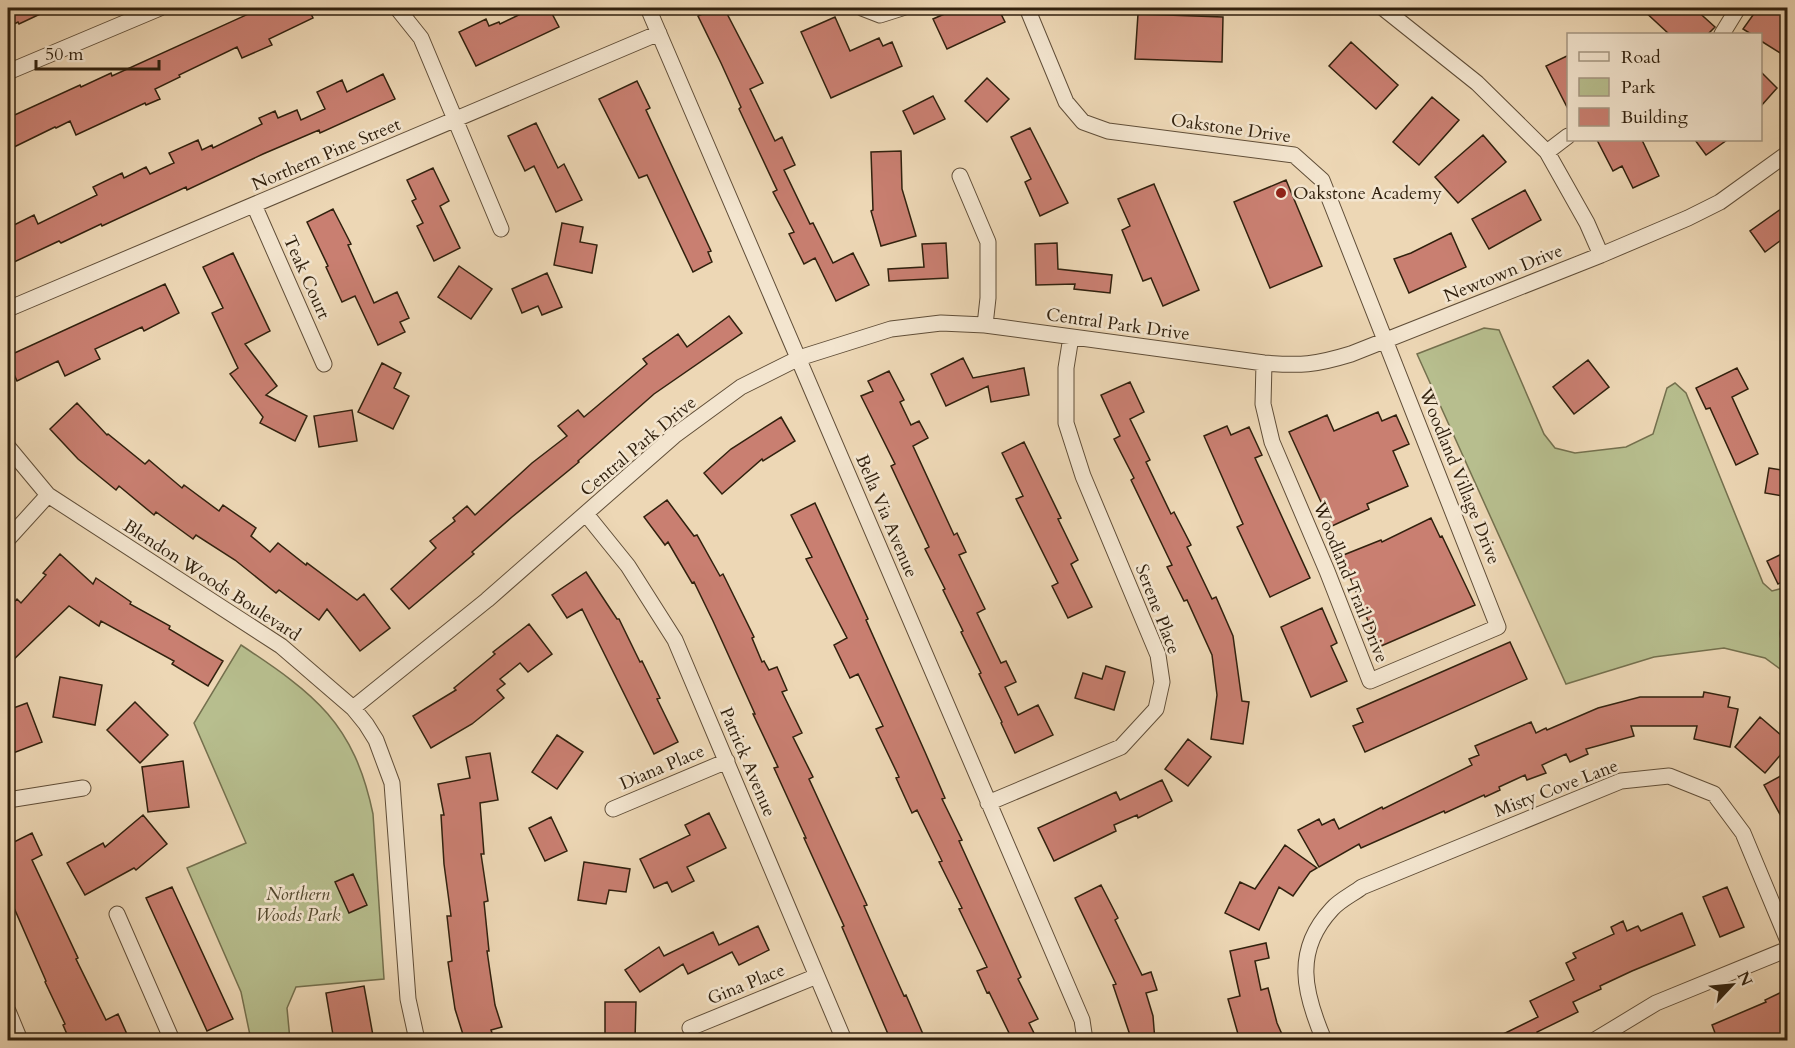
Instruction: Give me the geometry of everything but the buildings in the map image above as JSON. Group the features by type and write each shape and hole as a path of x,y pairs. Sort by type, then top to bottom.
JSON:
{"street":[{"path":"8,72 160,8"},
{"path":"397,8 422,38 501,229"},
{"name":"Bella Via Avenue","path":"648,8 1082,1020 1085,1041"},
{"path":"862,8 880,15 902,8"},
{"name":"Oakstone Drive","path":"1027,8 1066,102 1083,122 1108,131 1294,155 1322,180 1387,340"},
{"path":"1383,8 1477,83 1547,152 1587,223 1601,255"},
{"path":"1723,33 1738,8"},
{"name":"Northern Pine Street","path":"8,309 659,33"},
{"path":"1547,152 1567,137"},
{"name":"Newtown Drive","path":"1213,356 1294,366 1319,364 1387,340 1688,218 1720,202 1788,153"},
{"path":"960,176 988,242 988,298 984,326"},
{"name":"Teak Court","path":"254,206 324,364"},
{"name":"Central Park Drive","path":"353,708 487,600 674,436 741,387 799,358 891,329 941,323 984,326 1213,356"},
{"name":"Serene Place","path":"988,803 1121,747 1156,709 1162,682 1158,655 1083,476 1066,423 1066,368 1071,337"},
{"name":"Woodland Village Drive","path":"1387,340 1399,378 1498,627"},
{"name":"Woodland Trail Drive","path":"1264,363 1263,404 1272,442 1370,681 1498,627"},
{"name":"Blendon Woods Boulevard","path":"8,447 48,495 281,646 353,708 376,740 392,783 408,999 417,1041"},
{"path":"8,539 48,495"},
{"name":"Patrick Avenue","path":"586,514 628,566 675,640 844,1041"},
{"name":"Diana Place","path":"613,809 727,761"},
{"name":"Misty Cove Lane","path":"1324,1041 1311,1011 1305,974 1311,937 1333,908 1362,887 1621,781 1669,776 1714,794 1743,833 1788,941"},
{"path":"8,800 83,788"},
{"path":"117,914 172,1040"},
{"path":"1595,1041 1656,1003 1788,949"},
{"name":"Gina Place","path":"690,1028 817,976"},
{"path":"8,1011 20,1041"}],"green space":[{"path":"1484,328 1499,330 1544,434 1555,448 1575,453 1626,447 1653,434 1667,388 1675,383 1686,393 1763,583 1772,591 1787,587 1787,618 1780,634 1788,659 1787,674 1765,658 1724,648 1654,657 1566,684 1417,354"},
{"name":"Northern Woods Park","path":"241,645 290,679 328,714 355,756 373,814 384,979 296,987 287,1008 290,1040 251,1040 241,992 187,868 246,843 194,723"}],"place":[{"name":"Oakstone Academy","path":"1281,193"}]}
